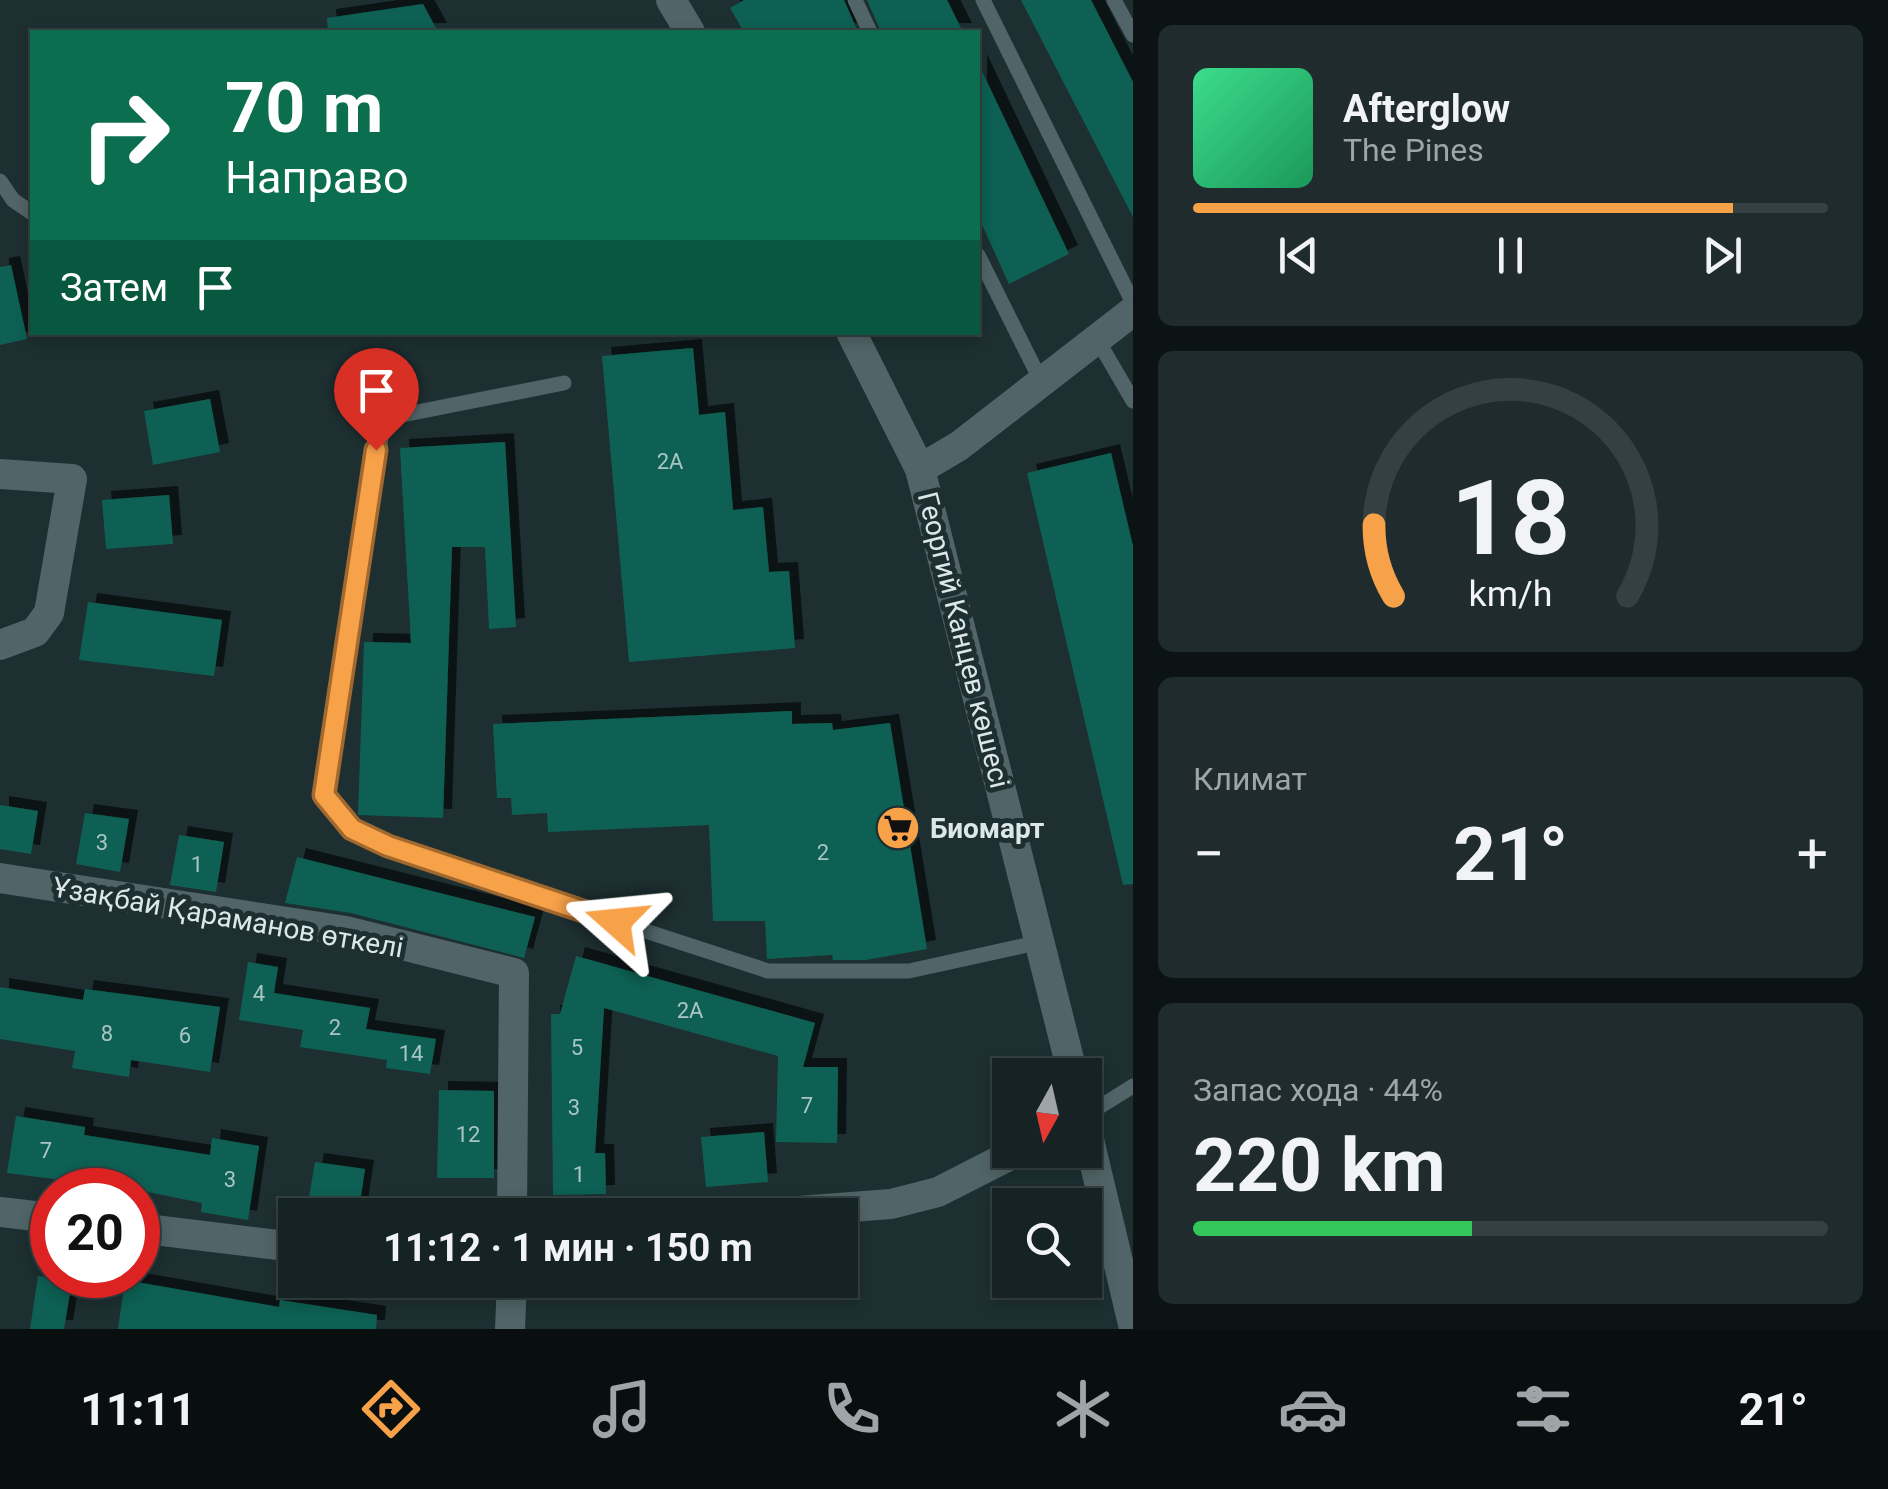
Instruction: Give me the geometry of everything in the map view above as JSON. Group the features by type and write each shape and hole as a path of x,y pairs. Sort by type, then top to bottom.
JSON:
{"street":[{"path":"671,0 689,30"},
{"path":"920,469 1042,383 1133,311"},
{"name":"Георгий Канцев көшесі","path":"853,335 920,469 1070,1058"},
{"path":"0,474 72,478 49,613 34,632 0,645"},
{"name":"Ұзақбай Қараманов өткелі","path":"0,878 346,931 514,974 512,1198"},
{"path":"858,1206 890,1204 938,1192 992,1164"},
{"path":"1096,1168 1133,1324"},
{"path":"0,1212 30,1215"},
{"path":"160,1231 278,1245"},
{"path":"510,1329 511,1298"}],"lane":[{"path":"855,0 869,30"},
{"path":"983,0 1133,303"},
{"path":"1114,0 1133,35"},
{"path":"0,181 13,200 30,211"},
{"path":"980,259 1042,383"},
{"path":"1097,339 1133,400"},
{"path":"564,383 397,416 382,432 324,795 352,829 388,846 768,971 909,971 1041,942"},
{"path":"1102,1107 1133,1086"}],"building":[{"path":"744,0 844,0 857,30 743,30 730,8"},
{"path":"867,0 947,0 962,30 880,30"},
{"path":"1021,0 1091,0 1133,82 1133,217"},
{"path":"423,4 437,30 328,30 327,18"},
{"path":"980,67 1069,254 1009,284 980,220"},
{"path":"11,265 27,339 0,345 0,267"},
{"path":"693,348 699,415 725,412 733,510 763,507 769,572 789,571 795,648 629,662 602,356"},
{"path":"210,399 220,452 153,465 144,411"},
{"path":"505,442 516,627 489,629 485,547 452,547 443,818 358,815 364,642 411,643 400,448"},
{"path":"1111,453 1133,546 1133,884 1123,885 1027,473"},
{"path":"169,495 173,544 106,549 102,500"},
{"path":"88,602 222,620 214,676 79,660"},
{"path":"792,711 792,724 832,723 833,730 890,723 927,949 866,960 833,960 832,955 767,959 765,921 713,921 709,825 548,832 547,813 512,815 511,798 497,798 493,724"},
{"path":"0,805 38,811 31,854 0,849"},
{"path":"85,813 129,819 120,872 76,864"},
{"path":"179,835 224,842 216,892 170,885"},
{"path":"297,857 535,917 524,958 351,913 285,903"},
{"path":"576,956 815,1023 803,1067 838,1067 837,1143 776,1142 778,1056 604,1008 595,1153 605,1153 606,1194 553,1195 551,1014 560,1014"},
{"path":"248,962 278,967 274,993 370,1008 366,1029 436,1039 430,1074 386,1068 387,1060 300,1047 303,1030 239,1020"},
{"path":"0,987 83,1000 85,989 220,1007 210,1072 131,1060 129,1077 72,1068 75,1051 0,1039"},
{"path":"439,1090 494,1091 494,1178 437,1178"},
{"path":"16,1116 85,1127 84,1135 210,1155 212,1138 259,1146 248,1220 201,1212 202,1203 160,1194 160,1168 30,1168 30,1176 7,1173"},
{"path":"764,1132 768,1182 706,1187 701,1137"},
{"path":"315,1162 365,1169 361,1198 309,1198"},
{"path":"160,1286 279,1307 280,1300 377,1315 376,1329 118,1329 122,1298 160,1298"},
{"path":"35,1298 69,1298 64,1329 30,1329"}],"place":[{"name":"Биомарт","path":"898,828"}],"route":[{"path":"376,450 324,795 352,829 388,846 616,922"}]}
